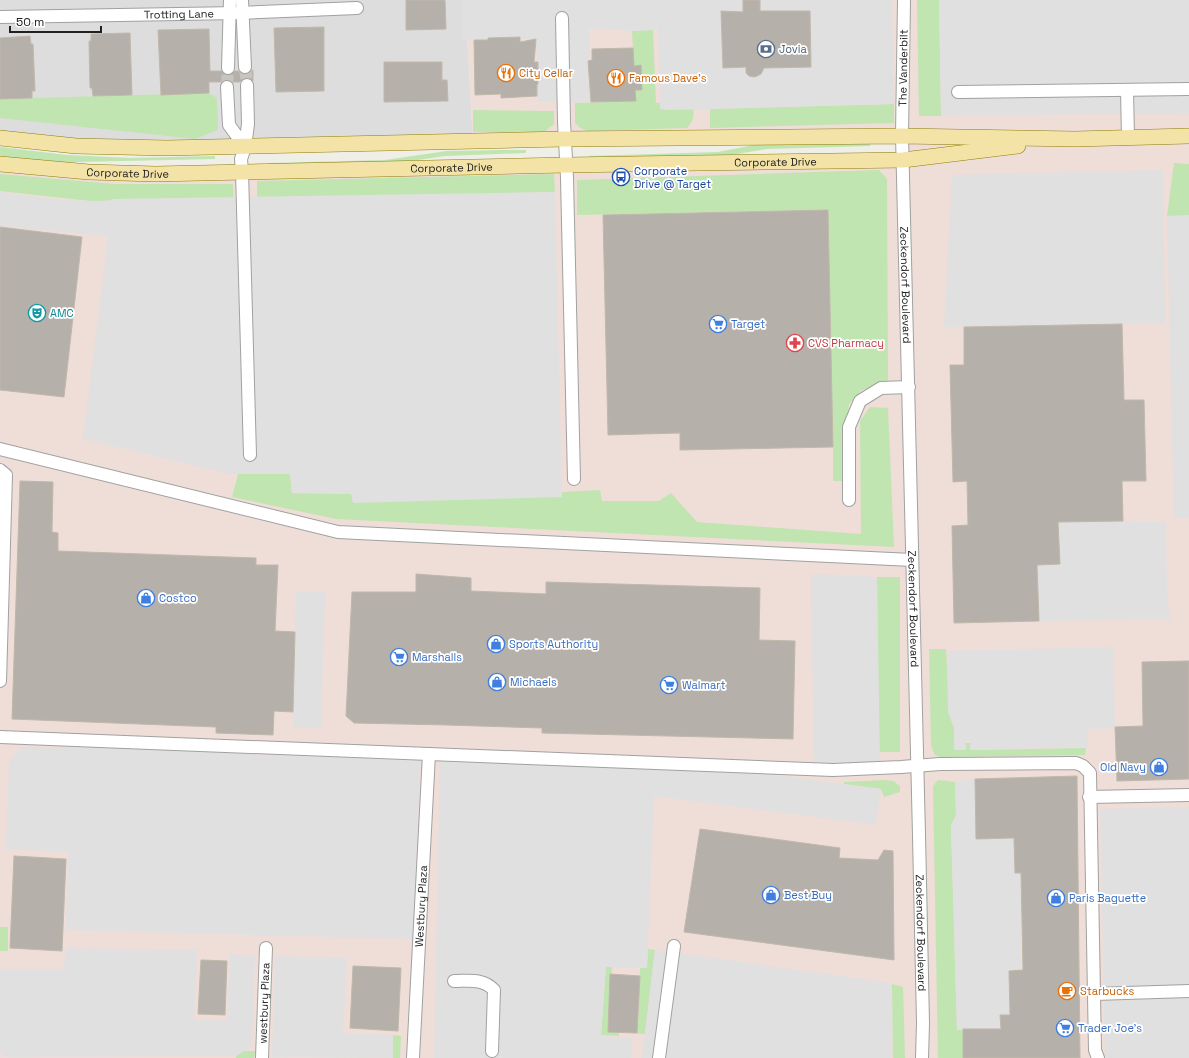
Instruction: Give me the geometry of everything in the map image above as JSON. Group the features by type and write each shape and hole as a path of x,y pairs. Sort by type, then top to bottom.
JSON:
{"main road":[{"path":"0,138 108,147 167,148 564,139 902,136 1075,139 1189,136"},
{"path":"903,160 1075,139"},
{"name":"Corporate Drive","path":"0,164 65,171 133,174 903,160"}],"street":[{"path":"230,0 228,62 245,61 242,0"},
{"name":"The Vanderbilt","path":"902,136 904,0"},
{"name":"Trotting Lane","path":"0,17 230,13 357,8"},
{"path":"562,18 574,479"},
{"path":"247,85 248,124 245,147 241,160 250,455"},
{"path":"227,86 229,125 245,147"},
{"path":"958,92 1189,89"},
{"path":"1127,90 1128,138"},
{"name":"Zeckendorf Boulevard","path":"902,136 918,766 923,1023 922,1058"},
{"path":"849,500 849,427 860,401 881,388 909,386"},
{"path":"0,449 338,532 912,560"},
{"path":"0,470 6,475 0,681"},
{"path":"0,737 833,770 940,764 1076,763 1083,766 1090,772 1089,797 1095,1050 1098,1058"},
{"name":"Westbury Plaza","path":"413,1058 429,754"},
{"path":"1089,797 1189,795"},
{"path":"659,1058 674,946"},
{"name":"westbury Plaza","path":"262,1058 266,948"},
{"path":"454,981 479,981 489,985 494,990 492,1050"},
{"path":"1094,994 1189,992"}],"shaded area":[{"path":"0,0 465,0 473,140 258,145 0,138"},
{"path":"461,0 892,0 894,104 660,109 658,27 653,30 632,31 589,28 591,102 575,103 538,101 536,39 462,40"},
{"path":"465,0 1189,0 1189,1058 0,1058 0,164 65,171 903,160 902,137 473,140"},
{"path":"939,0 1189,0 1189,113 941,116"},
{"path":"1163,170 1165,323 944,327 952,175"},
{"path":"0,192 64,200 98,201 112,199 555,192 562,497 353,503 351,494 292,493 290,474 230,474 83,439 108,236 0,226"},
{"path":"1189,215 1189,518 1174,518 1167,216"},
{"path":"1058,522 1166,522 1167,594 1170,619 1039,621 1037,565 1059,564"},
{"path":"811,574 877,577 880,762 814,763"},
{"path":"296,591 325,592 321,728 293,727"},
{"path":"1114,647 1115,728 1087,729 1088,747 970,750 970,741 968,740 966,741 966,750 954,750 954,727 948,712 947,651"},
{"path":"21,747 95,747 270,755 421,751 413,939 66,930 68,852 6,849 9,761"},
{"path":"440,753 659,760 881,789 876,825 654,796 647,968 606,967 601,1036 632,1038 631,1058 434,1058"},
{"path":"975,779 976,839 1014,838 1015,873 1021,873 1021,970 1009,971 1010,1015 1000,1015 1001,1029 957,1030 951,825 956,816 955,782"},
{"path":"1189,807 1189,1058 1105,1058 1100,809"},
{"path":"66,948 197,950 194,1019 227,1019 230,954 255,956 252,1047 236,1056 5,1057 0,1051 0,969 64,969"},
{"path":"655,950 892,983 892,1058 642,1058"},
{"path":"275,956 347,958 343,1033 393,1035 393,1058 272,1057"}],"green space":[{"path":"917,0 939,0 941,116 919,116"},
{"path":"653,30 656,103 693,101 693,116 690,125 687,128 587,131 579,127 575,123 575,103 636,101 635,90 642,90 641,66 634,66 632,31"},
{"path":"208,93 217,98 218,130 195,139 0,118 0,99"},
{"path":"894,104 894,123 710,128 710,109"},
{"path":"473,110 554,111 554,124 544,132 473,132"},
{"path":"870,142 870,146 767,149 731,155 590,160 589,156 718,152 754,145 783,143"},
{"path":"0,147 67,155 130,158 215,156 215,159 77,162 63,164 0,159"},
{"path":"526,150 526,153 445,156 411,161 271,166 270,163 385,160 447,151"},
{"path":"1174,163 1189,164 1189,218 1167,216"},
{"path":"879,170 887,179 888,381 862,390 849,404 842,481 833,481 828,210 577,215 577,180"},
{"path":"0,174 114,184 233,184 234,213 117,204 0,191"},
{"path":"554,174 555,192 257,200 257,181"},
{"path":"870,407 888,408 894,547 336,519 232,497 240,467 289,466 292,493 562,497 562,492 600,490 602,501 659,501 671,493 697,522 861,534 860,421"},
{"path":"877,577 900,577 900,752 879,752"},
{"path":"929,649 946,649 950,717 954,728 955,750 966,750 966,743 970,743 970,750 1086,748 1085,755 940,757 935,755 931,746"},
{"path":"938,780 955,782 956,816 951,825 957,1030 963,1029 963,1058 938,1058 933,786"},
{"path":"893,781 900,786 900,792 884,797 881,789 844,784 844,782"},
{"path":"0,927 8,927 8,951 0,951"},
{"path":"648,949 655,950 645,1034 629,1033 638,1023 640,968 647,968"},
{"path":"606,966 612,967 608,1031 619,1032 619,1036 601,1035"},
{"path":"892,984 903,987 905,1058 893,1058"},
{"path":"393,1035 401,1036 400,1058 391,1058"},
{"path":"236,1051 255,1051 254,1058 236,1058"}],"building":[{"path":"406,0 445,0 446,29 406,30"},
{"name":"Jovia","path":"743,0 760,0 760,11 810,11 811,67 764,68 761,74 754,77 749,76 746,73 746,67 723,68 721,11 743,12"},
{"path":"324,27 324,91 276,92 274,28"},
{"path":"209,29 210,71 221,71 228,75 235,71 245,74 253,70 253,81 250,78 246,78 240,82 232,82 227,80 222,82 209,82 209,93 161,95 158,30"},
{"path":"130,33 132,95 93,96 92,88 90,88 89,41 91,41 91,34"},
{"path":"30,36 31,44 33,44 35,91 32,91 32,98 0,99 0,38"},
{"name":"City Cellar","path":"520,37 520,42 536,39 534,62 538,62 537,96 501,98 501,94 475,95 474,40"},
{"name":"Famous Dave's","path":"633,48 634,66 641,65 642,90 635,90 636,101 591,102 588,61 592,60 592,49"},
{"path":"384,62 442,62 442,80 447,80 448,101 384,102"},
{"name":"Target","path":"828,210 833,447 680,450 680,433 608,435 603,215"},
{"name":"AMC","path":"0,227 82,237 64,397 0,390"},
{"path":"1122,324 1124,400 1144,400 1146,481 1122,481 1123,521 1058,522 1060,564 1037,565 1039,621 954,623 952,526 968,525 967,481 953,482 950,365 964,365 964,327"},
{"name":"Costco","path":"20,481 53,482 52,532 58,533 58,551 256,558 256,565 278,565 275,631 295,632 293,712 274,711 273,735 216,733 216,727 12,719"},
{"path":"416,574 471,578 471,591 546,594 546,582 760,588 759,640 795,641 793,739 542,733 542,728 354,723 346,716 352,592 416,592"},
{"path":"1189,661 1189,779 1117,781 1115,727 1143,726 1142,662"},
{"path":"1077,776 1080,1058 963,1058 963,1029 1001,1029 1000,1015 1010,1015 1009,971 1023,970 1021,873 1015,873 1014,838 976,839 975,779"},
{"path":"700,829 840,848 839,858 878,860 884,850 893,851 894,960 684,932"},
{"path":"14,856 66,859 62,951 10,948"},
{"path":"201,960 227,961 225,1015 198,1014"},
{"path":"353,966 401,968 398,1031 350,1028"},
{"path":"610,974 640,976 637,1033 608,1032"}],"tunnel":[{"path":"245,67 247,85"},
{"path":"227,87 228,68"}],"place":[{"name":"Jovia","path":"766,49"},
{"name":"City Cellar","path":"506,73"},
{"name":"Famous Dave's","path":"616,78"},
{"name":"Corporate Drive @ Target","path":"621,177"},
{"name":"AMC","path":"37,313"},
{"name":"Target","path":"718,324"},
{"name":"CVS Pharmacy","path":"795,343"},
{"name":"Costco","path":"146,598"},
{"name":"Sports Authority","path":"496,644"},
{"name":"Marshalls","path":"399,657"},
{"name":"Michaels","path":"497,682"},
{"name":"Walmart","path":"669,685"},
{"name":"Old Navy","path":"1159,767"},
{"name":"Best Buy","path":"771,895"},
{"name":"Paris Baguette","path":"1056,898"},
{"name":"Starbucks","path":"1067,991"},
{"name":"Trader Joe's","path":"1065,1028"}]}
